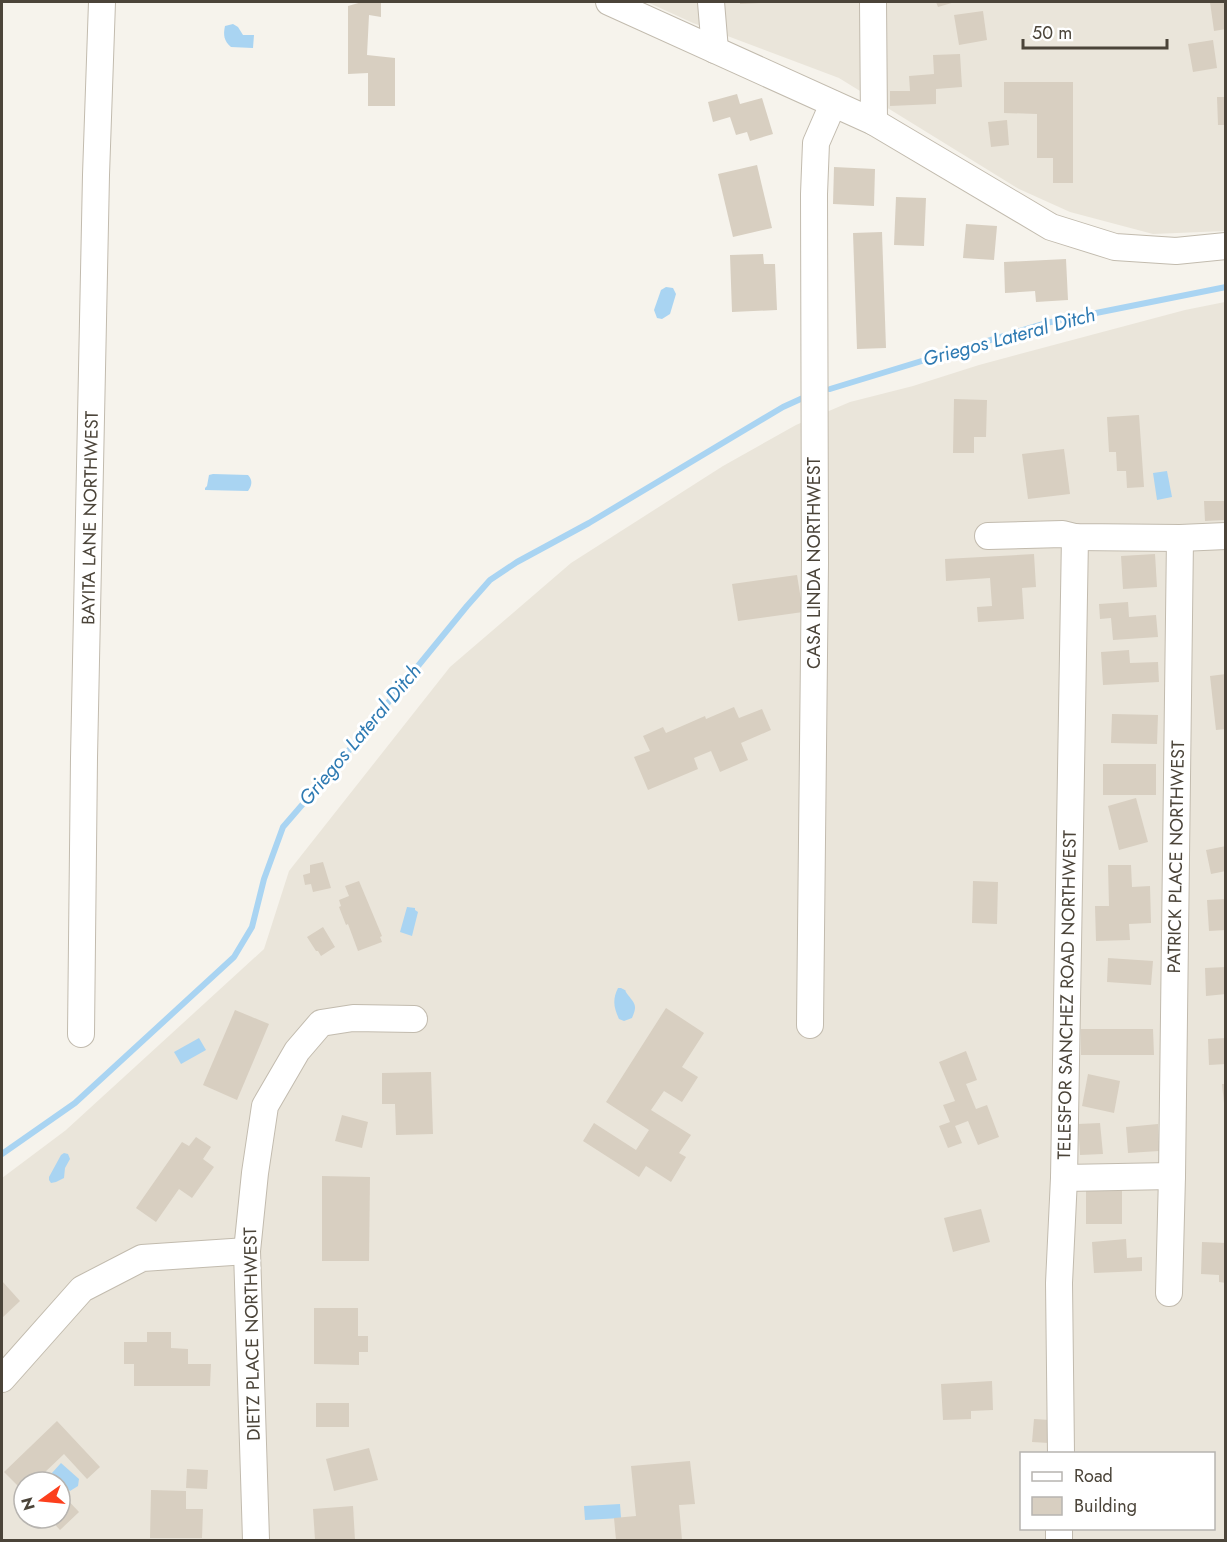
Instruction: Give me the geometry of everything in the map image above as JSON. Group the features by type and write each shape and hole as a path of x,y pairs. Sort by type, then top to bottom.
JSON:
{"street":[{"name":"BAYITA LANE NORTHWEST","path":"81,1034 84,758 96,175 102,2"},
{"path":"609,2 874,122 1052,227 1114,247 1176,251 1226,246"},
{"path":"711,2 716,50"},
{"path":"873,2 874,122"},
{"name":"CASA LINDA NORTHWEST","path":"810,1026 815,562 814,194 816,143 833,104"},
{"path":"988,536 1063,534 1075,537 1226,536"},
{"name":"TELESFOR SANCHEZ ROAD NORTHWEST","path":"1061,1452 1059,1282 1064,1178 1075,537"},
{"name":"PATRICK PLACE NORTHWEST","path":"1169,1293 1180,538"},
{"name":"DIETZ PLACE NORTHWEST","path":"256,1540 248,1251 255,1173 266,1106 297,1051 321,1023 352,1018 414,1019"},
{"path":"1064,1178 1172,1176"},
{"path":"2,1379 82,1289 142,1258 248,1251"}],"shaded area":[{"path":"647,2 1225,2 1225,231 1153,234 1070,212 1019,189 839,78 693,23"},
{"path":"1225,302 1225,1540 2,1540 2,1178 66,1130 264,949 289,871 450,667 571,563 723,466 796,425 850,402 913,386 979,365 1185,310"}],"water":[{"path":"233,24 243,35 254,35 253,48 229,45 225,38 225,26"},
{"path":"666,287 673,288 676,294 670,314 662,319 657,318 654,310 661,290"},
{"path":"1167,471 1172,497 1157,500 1153,473"},
{"path":"209,475 248,475 251,485 248,491 205,490"},
{"path":"407,907 415,908 418,912 412,936 400,932"},
{"path":"618,988 626,990 635,1006 632,1018 624,1021 619,1019 615,1008 614,1000"},
{"path":"199,1038 206,1050 181,1064 174,1052"},
{"path":"64,1153 68,1154 70,1159 65,1168 64,1178 51,1183 49,1177"},
{"path":"61,1463 69,1470 55,1470"},
{"path":"72,1473 79,1479 78,1486 72,1490"},
{"path":"620,1504 621,1518 585,1520 584,1506"}],"building":[{"path":"362,2 381,2 381,17 369,15 367,55 395,58 395,106 368,106 368,73 348,74 348,6"},
{"path":"740,2 761,2 761,3 740,4"},
{"path":"936,2 955,2 938,7"},
{"path":"1210,2 1226,2 1226,29 1214,31"},
{"path":"983,11 987,40 959,45 954,15"},
{"path":"1213,40 1217,68 1193,72 1188,44"},
{"path":"960,54 962,87 936,89 936,104 890,106 890,91 910,91 909,76 934,74 933,55"},
{"path":"1004,82 1073,82 1073,183 1053,183 1053,158 1037,158 1037,114 1004,113"},
{"path":"737,94 740,104 762,98 773,134 750,141 747,132 736,135 730,117 713,122 708,102"},
{"path":"1217,97 1226,97 1226,125 1218,125"},
{"path":"1007,120 1009,145 991,147 988,122"},
{"path":"757,165 772,228 733,237 718,174"},
{"path":"834,167 875,169 874,206 833,204"},
{"path":"896,197 926,198 924,246 894,245"},
{"path":"966,224 997,226 994,260 963,258"},
{"path":"882,232 886,348 857,349 853,233"},
{"path":"763,254 764,264 775,264 777,310 732,312 730,255"},
{"path":"1066,259 1068,300 1036,302 1035,291 1005,293 1004,262"},
{"path":"954,399 987,400 986,437 974,437 974,453 953,453"},
{"path":"1139,415 1144,487 1127,488 1126,471 1117,471 1116,452 1109,452 1107,417"},
{"path":"1064,449 1070,494 1028,499 1022,454"},
{"path":"1204,501 1226,501 1226,520 1205,521"},
{"path":"1034,554 1036,587 1022,588 1024,619 978,622 977,607 992,606 990,578 946,581 945,559"},
{"path":"1155,554 1157,587 1123,589 1121,556"},
{"path":"797,575 803,612 738,621 732,584"},
{"path":"1128,602 1129,617 1156,615 1158,637 1113,640 1111,618 1100,619 1099,604"},
{"path":"1129,650 1130,663 1158,662 1159,682 1103,685 1101,652"},
{"path":"1226,674 1226,729 1216,730 1210,676"},
{"path":"734,707 739,718 762,709 771,730 741,743 748,760 720,772 711,751 694,758 698,769 648,790 634,757 650,751 643,736 663,727 666,733 705,716 706,719"},
{"path":"1112,714 1158,715 1157,744 1111,743"},
{"path":"1103,764 1156,764 1156,795 1103,795"},
{"path":"1136,798 1148,842 1119,850 1108,806"},
{"path":"1226,846 1226,871 1211,874 1206,850"},
{"path":"323,862 331,888 313,892 311,884 305,885 303,875 310,873 310,865"},
{"path":"1108,865 1131,865 1132,887 1150,886 1151,923 1129,924 1130,940 1096,941 1095,906 1109,906"},
{"path":"359,881 382,936 380,937 382,942 358,951 339,907 341,906 339,900 349,896 345,886"},
{"path":"973,881 998,882 997,924 972,923"},
{"path":"1226,899 1226,930 1209,931 1207,900"},
{"path":"323,927 335,947 321,956 307,937"},
{"path":"1108,958 1153,961 1151,985 1107,982"},
{"path":"1226,967 1226,994 1206,996 1205,968"},
{"path":"666,1008 704,1033 682,1067 698,1077 682,1102 664,1091 651,1110 691,1135 679,1153 686,1157 671,1182 646,1166 639,1177 583,1141 594,1123 636,1150 649,1130 606,1102"},
{"path":"235,1010 269,1024 237,1100 203,1085"},
{"path":"1081,1029 1153,1029 1154,1055 1081,1055"},
{"path":"1226,1038 1226,1064 1209,1065 1208,1039"},
{"path":"966,1051 977,1080 966,1084 976,1109 987,1105 999,1137 978,1145 968,1121 955,1126 962,1143 948,1148 939,1126 950,1122 943,1105 955,1101 939,1062"},
{"path":"431,1072 433,1134 396,1135 395,1104 382,1104 382,1073"},
{"path":"1088,1074 1120,1081 1114,1113 1082,1106"},
{"path":"1222,1084 1226,1084 1226,1103 1224,1103"},
{"path":"342,1115 368,1122 362,1148 335,1141"},
{"path":"1100,1123 1103,1154 1080,1155 1078,1124"},
{"path":"1158,1124 1159,1151 1128,1153 1126,1127"},
{"path":"196,1137 211,1147 203,1159 214,1167 192,1198 179,1189 156,1222 136,1208 182,1142 189,1146"},
{"path":"322,1176 370,1177 369,1261 322,1261"},
{"path":"1086,1188 1122,1189 1122,1224 1086,1224"},
{"path":"981,1209 990,1242 953,1252 944,1218"},
{"path":"1126,1239 1127,1258 1142,1257 1142,1271 1094,1273 1092,1242"},
{"path":"1202,1242 1226,1243 1226,1283 1219,1282 1219,1275 1201,1274"},
{"path":"2,1281 20,1301 2,1318"},
{"path":"314,1308 358,1308 358,1336 368,1336 368,1352 359,1352 359,1365 314,1364"},
{"path":"147,1332 171,1332 171,1348 188,1349 188,1364 211,1364 210,1386 134,1386 134,1364 124,1364 124,1342 147,1342"},
{"path":"992,1381 993,1410 971,1411 971,1419 943,1420 941,1384"},
{"path":"316,1403 349,1403 349,1427 316,1427"},
{"path":"1034,1419 1050,1420 1049,1443 1032,1442"},
{"path":"57,1421 100,1467 87,1479 64,1454 47,1470 12,1470 12,1480 4,1472"},
{"path":"369,1448 378,1480 334,1491 326,1459"},
{"path":"690,1461 695,1504 679,1505 682,1540 616,1540 614,1518 636,1516 631,1466"},
{"path":"187,1469 208,1470 207,1489 186,1488"},
{"path":"151,1490 186,1491 186,1509 203,1509 202,1538 150,1538"},
{"path":"72,1505 79,1512 72,1519"},
{"path":"353,1506 355,1540 315,1540 313,1509"}],"waterway":[{"name":"Griegos Lateral Ditch","path":"830,389 1046,323 1226,287"},
{"name":"Griegos Lateral Ditch","path":"2,1154 75,1103 234,957 252,927 264,879 283,827 490,580 783,407 805,397"}]}
